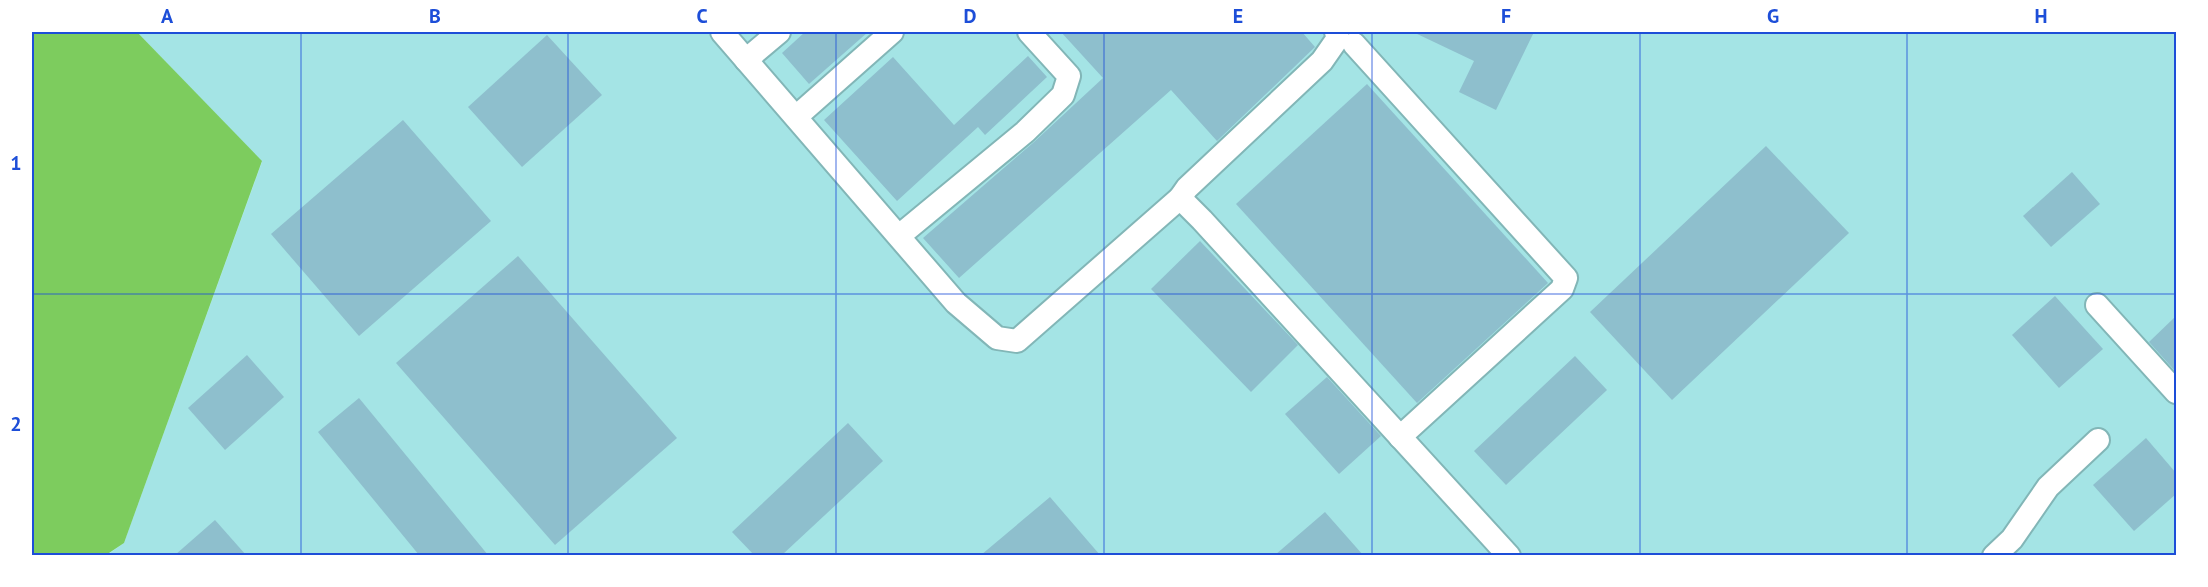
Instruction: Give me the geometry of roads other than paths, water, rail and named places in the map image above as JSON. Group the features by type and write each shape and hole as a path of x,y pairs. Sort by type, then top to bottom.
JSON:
{"lane":[{"path":"722,32 956,303 998,338 1017,341 1180,198 1187,188 1322,61 1338,38 1345,38 1566,278 1562,289 1400,436"},
{"path":"746,60 779,32"},
{"path":"796,117 892,32"},
{"path":"899,236 1025,132 1063,95 1069,76 1029,32"},
{"path":"1180,198 1509,555"},
{"path":"2097,305 2176,392"},
{"path":"1994,555 2012,539 2048,487 2098,440"}]}
